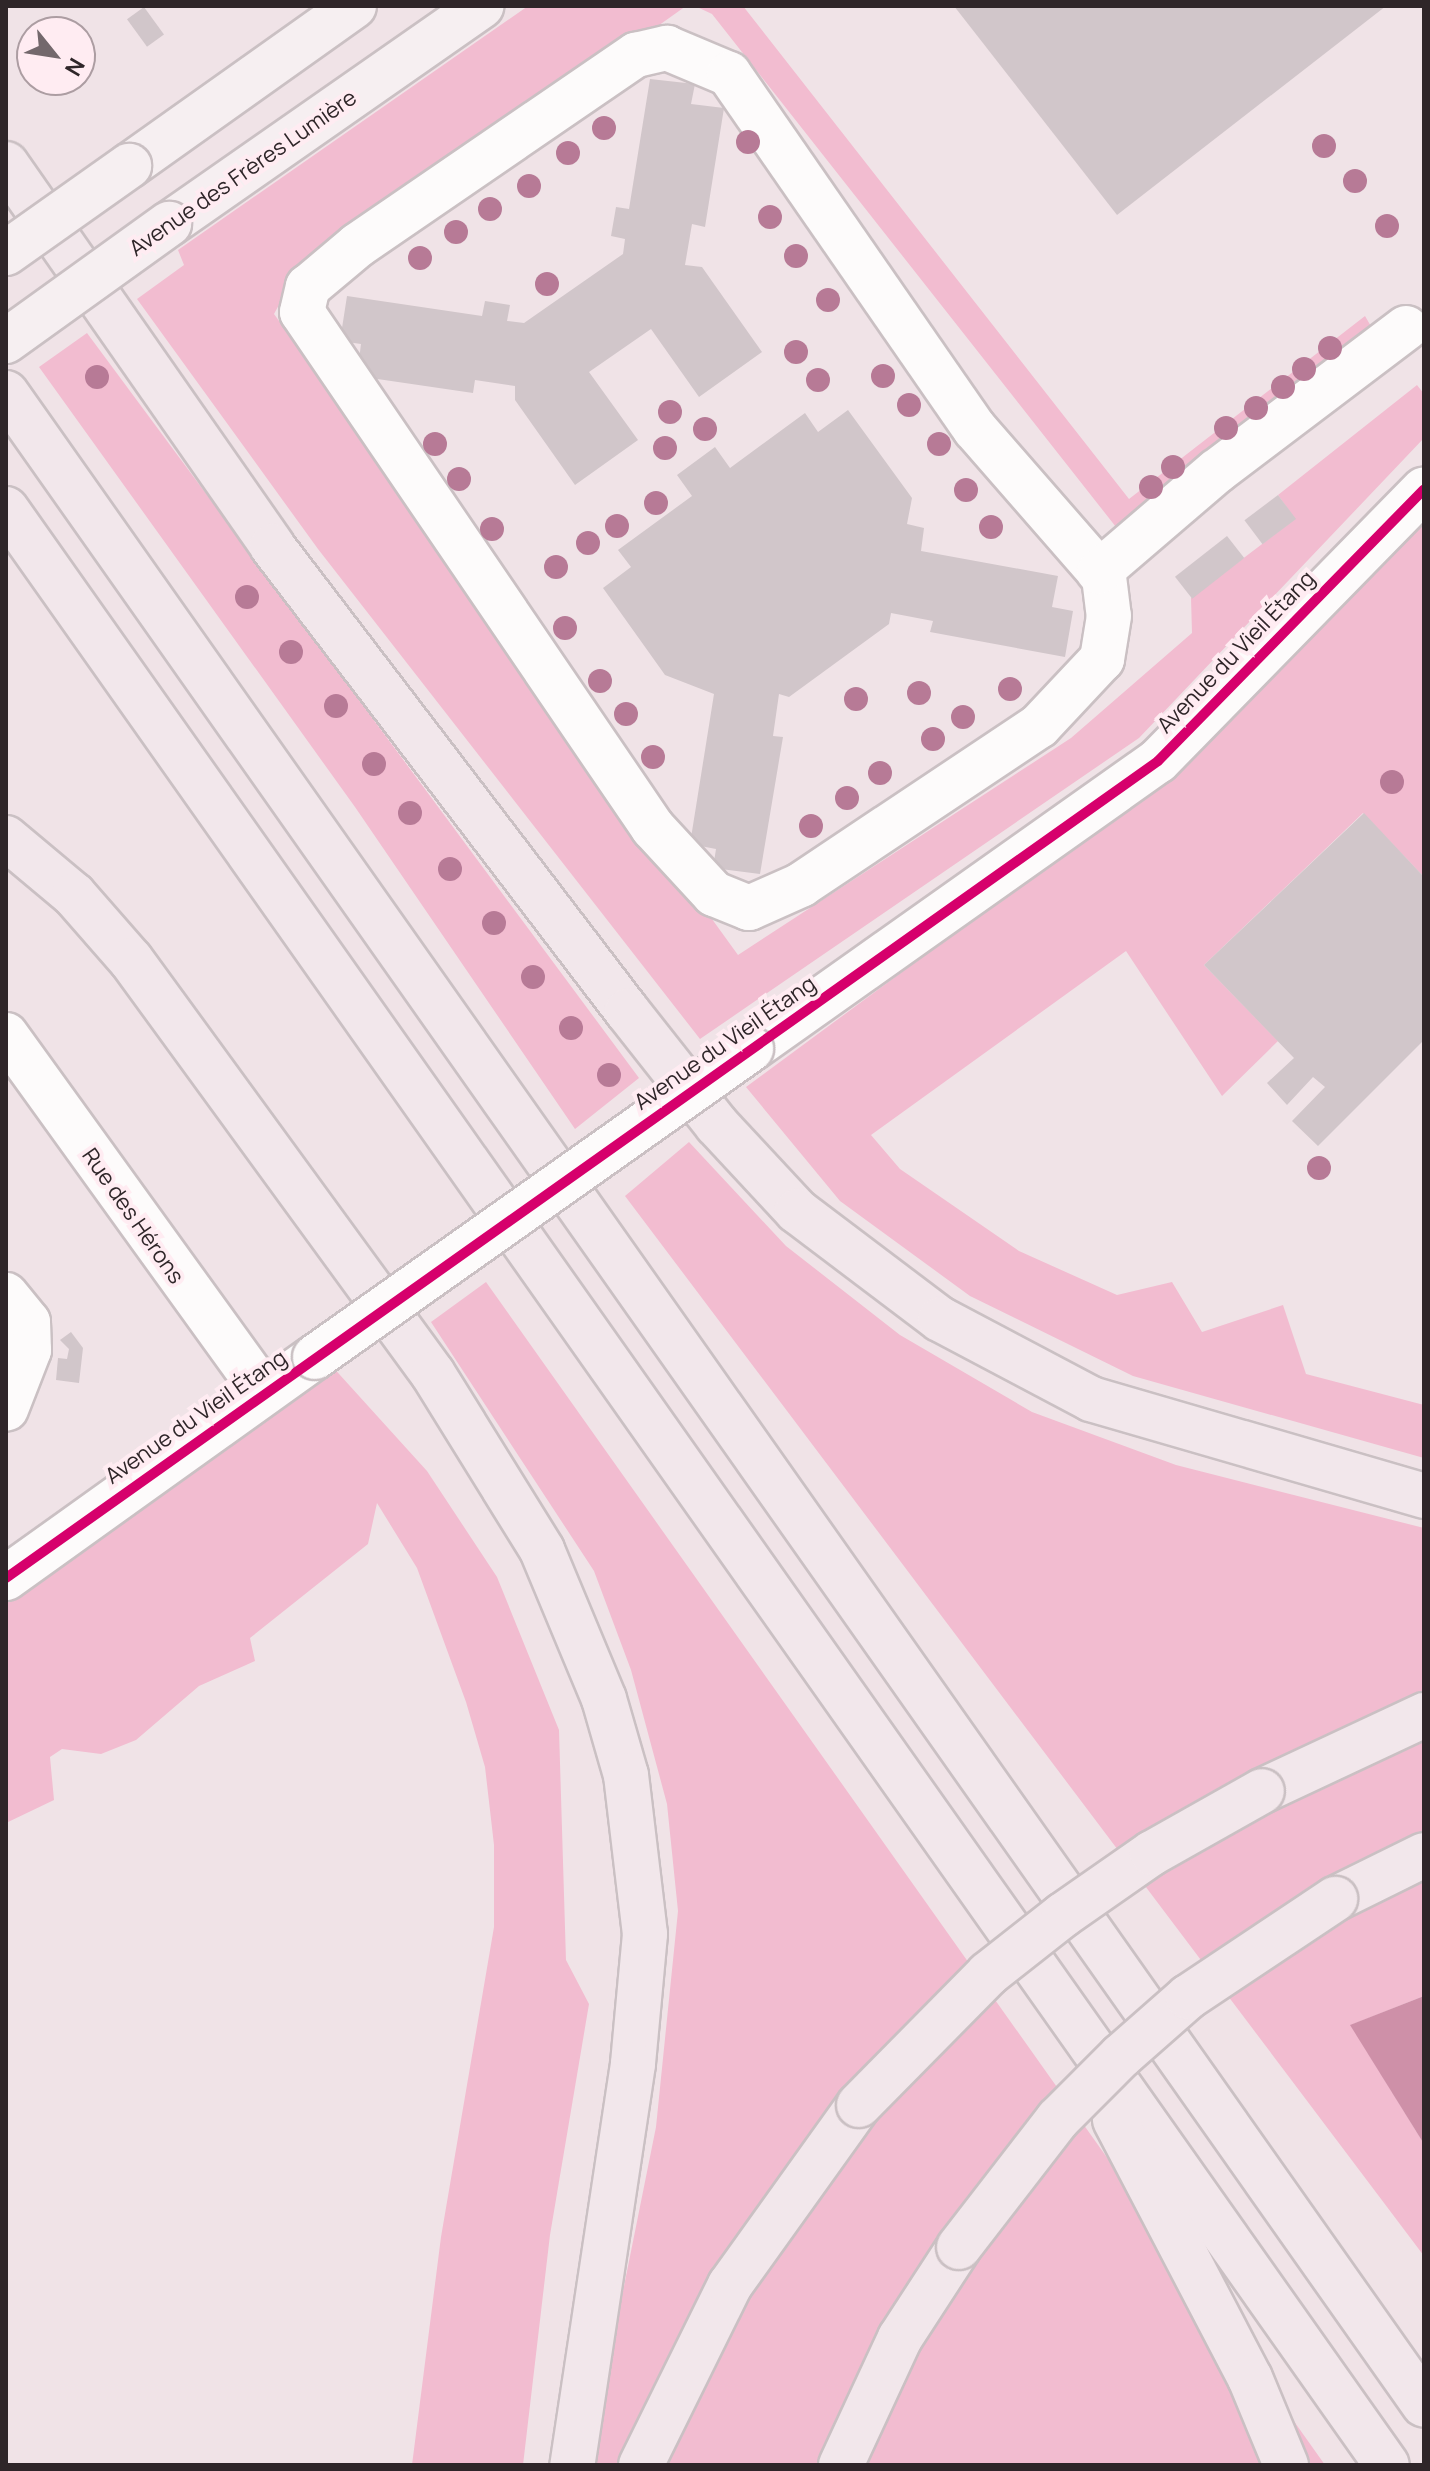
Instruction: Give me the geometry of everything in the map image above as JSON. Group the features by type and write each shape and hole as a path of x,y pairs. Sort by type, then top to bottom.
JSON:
{"highway":[{"path":"6,164 272,546 654,1046 797,1211 940,1319 1091,1399 1424,1496"},
{"path":"6,393 1424,2405"},
{"path":"6,509 1387,2465"},
{"path":"6,838 74,895 131,960 433,1374 542,1550 604,1699 626,1775 645,1934 633,2064 572,2465"},
{"path":"641,2465 730,2285 859,2105 988,1974 1063,1915 1152,1853 1262,1791 1424,1715"},
{"path":"841,2465 900,2338 959,2247 1058,2119 1121,2056 1188,1997 1335,1899 1424,1855"},
{"path":"1036,1969 1250,2378 1286,2465"}],"main road":[{"path":"6,253 354,6"},
{"name":"Avenue des Frères Lumière","path":"6,341 482,6"}],"street":[{"path":"667,48 696,55 729,74 975,429 1099,572 1109,616 1102,659 1039,726 801,885 749,908 714,894 653,828 315,337 302,312 308,287 358,245 636,55 667,48"},
{"path":"1099,572 1217,471 1406,328"},
{"name":"Avenue du Vieil Étang","path":"6,1578 1158,761 1424,489"},
{"name":"Rue des Hérons","path":"6,1035 264,1393"},
{"path":"6,1295 28,1322 29,1350 6,1409"}],"shaded area":[{"path":"528,6 686,6 287,290 274,314 738,955 1071,738 1192,633 1191,598 1295,519 1278,495 1417,385 1424,394 1424,438 1139,738 700,1039 318,549 137,299 184,265 178,250"},
{"path":"695,6 743,6 1129,499 1365,316 1372,328 1116,527 712,14"},
{"path":"87,333 639,1078 575,1129 355,807 39,367"},
{"path":"1424,518 1424,877 1363,813 1204,965 1278,1041 1222,1096 1126,951 871,1135 900,1169 1019,1251 1117,1295 1172,1282 1202,1332 1283,1305 1306,1374 1424,1405 1424,1458 1133,1376 970,1296 840,1201 746,1087 1161,781"},
{"path":"689,1142 786,1246 900,1335 1032,1412 1176,1465 1424,1528 1424,1996 1351,2025 1424,2144 1424,2256 625,1196"},
{"path":"486,1282 1325,2465 588,2465 656,2127 678,1911 667,1804 631,1670 594,1571 431,1322"},
{"path":"330,1364 427,1471 497,1577 559,1730 566,1960 589,2004 550,2235 523,2465 412,2465 441,2237 494,1927 494,1845 485,1767 466,1702 417,1568 377,1503 368,1544 250,1638 255,1661 199,1686 136,1740 101,1754 62,1749 50,1757 54,1800 6,1823 6,1603"},
{"path":"1424,1996 1424,2144 1350,2025"}],"building":[{"path":"954,6 1386,6 1117,215"},
{"path":"144,7 164,35 147,47 127,19"},
{"path":"650,79 695,84 691,104 724,108 705,227 692,224 685,265 702,267 762,352 699,397 651,329 589,372 638,440 575,485 515,400 515,386 475,380 473,393 357,376 361,344 340,341 347,296 482,316 485,301 510,305 507,321 524,323 623,254 625,239 611,236 616,207 629,209"},
{"path":"848,410 912,498 907,524 924,528 921,551 1058,576 1052,607 1073,611 1065,657 930,632 933,621 891,613 889,624 789,697 779,694 773,736 783,737 760,874 713,868 716,849 690,844 714,694 665,675 603,588 631,567 618,550 692,496 677,475 715,447 730,468 805,413 818,432"},
{"path":"1278,495 1296,519 1263,544 1244,520"},
{"path":"1227,536 1244,558 1192,599 1175,577"},
{"path":"1364,813 1424,877 1424,1040 1318,1146 1292,1121 1325,1087 1313,1077 1287,1105 1267,1083 1294,1058 1204,965"},
{"path":"71,1332 83,1348 79,1383 56,1380 58,1358 67,1359 69,1349 60,1340"}],"cycle path":[{"path":"6,1578 1158,761 1424,489"}]}
